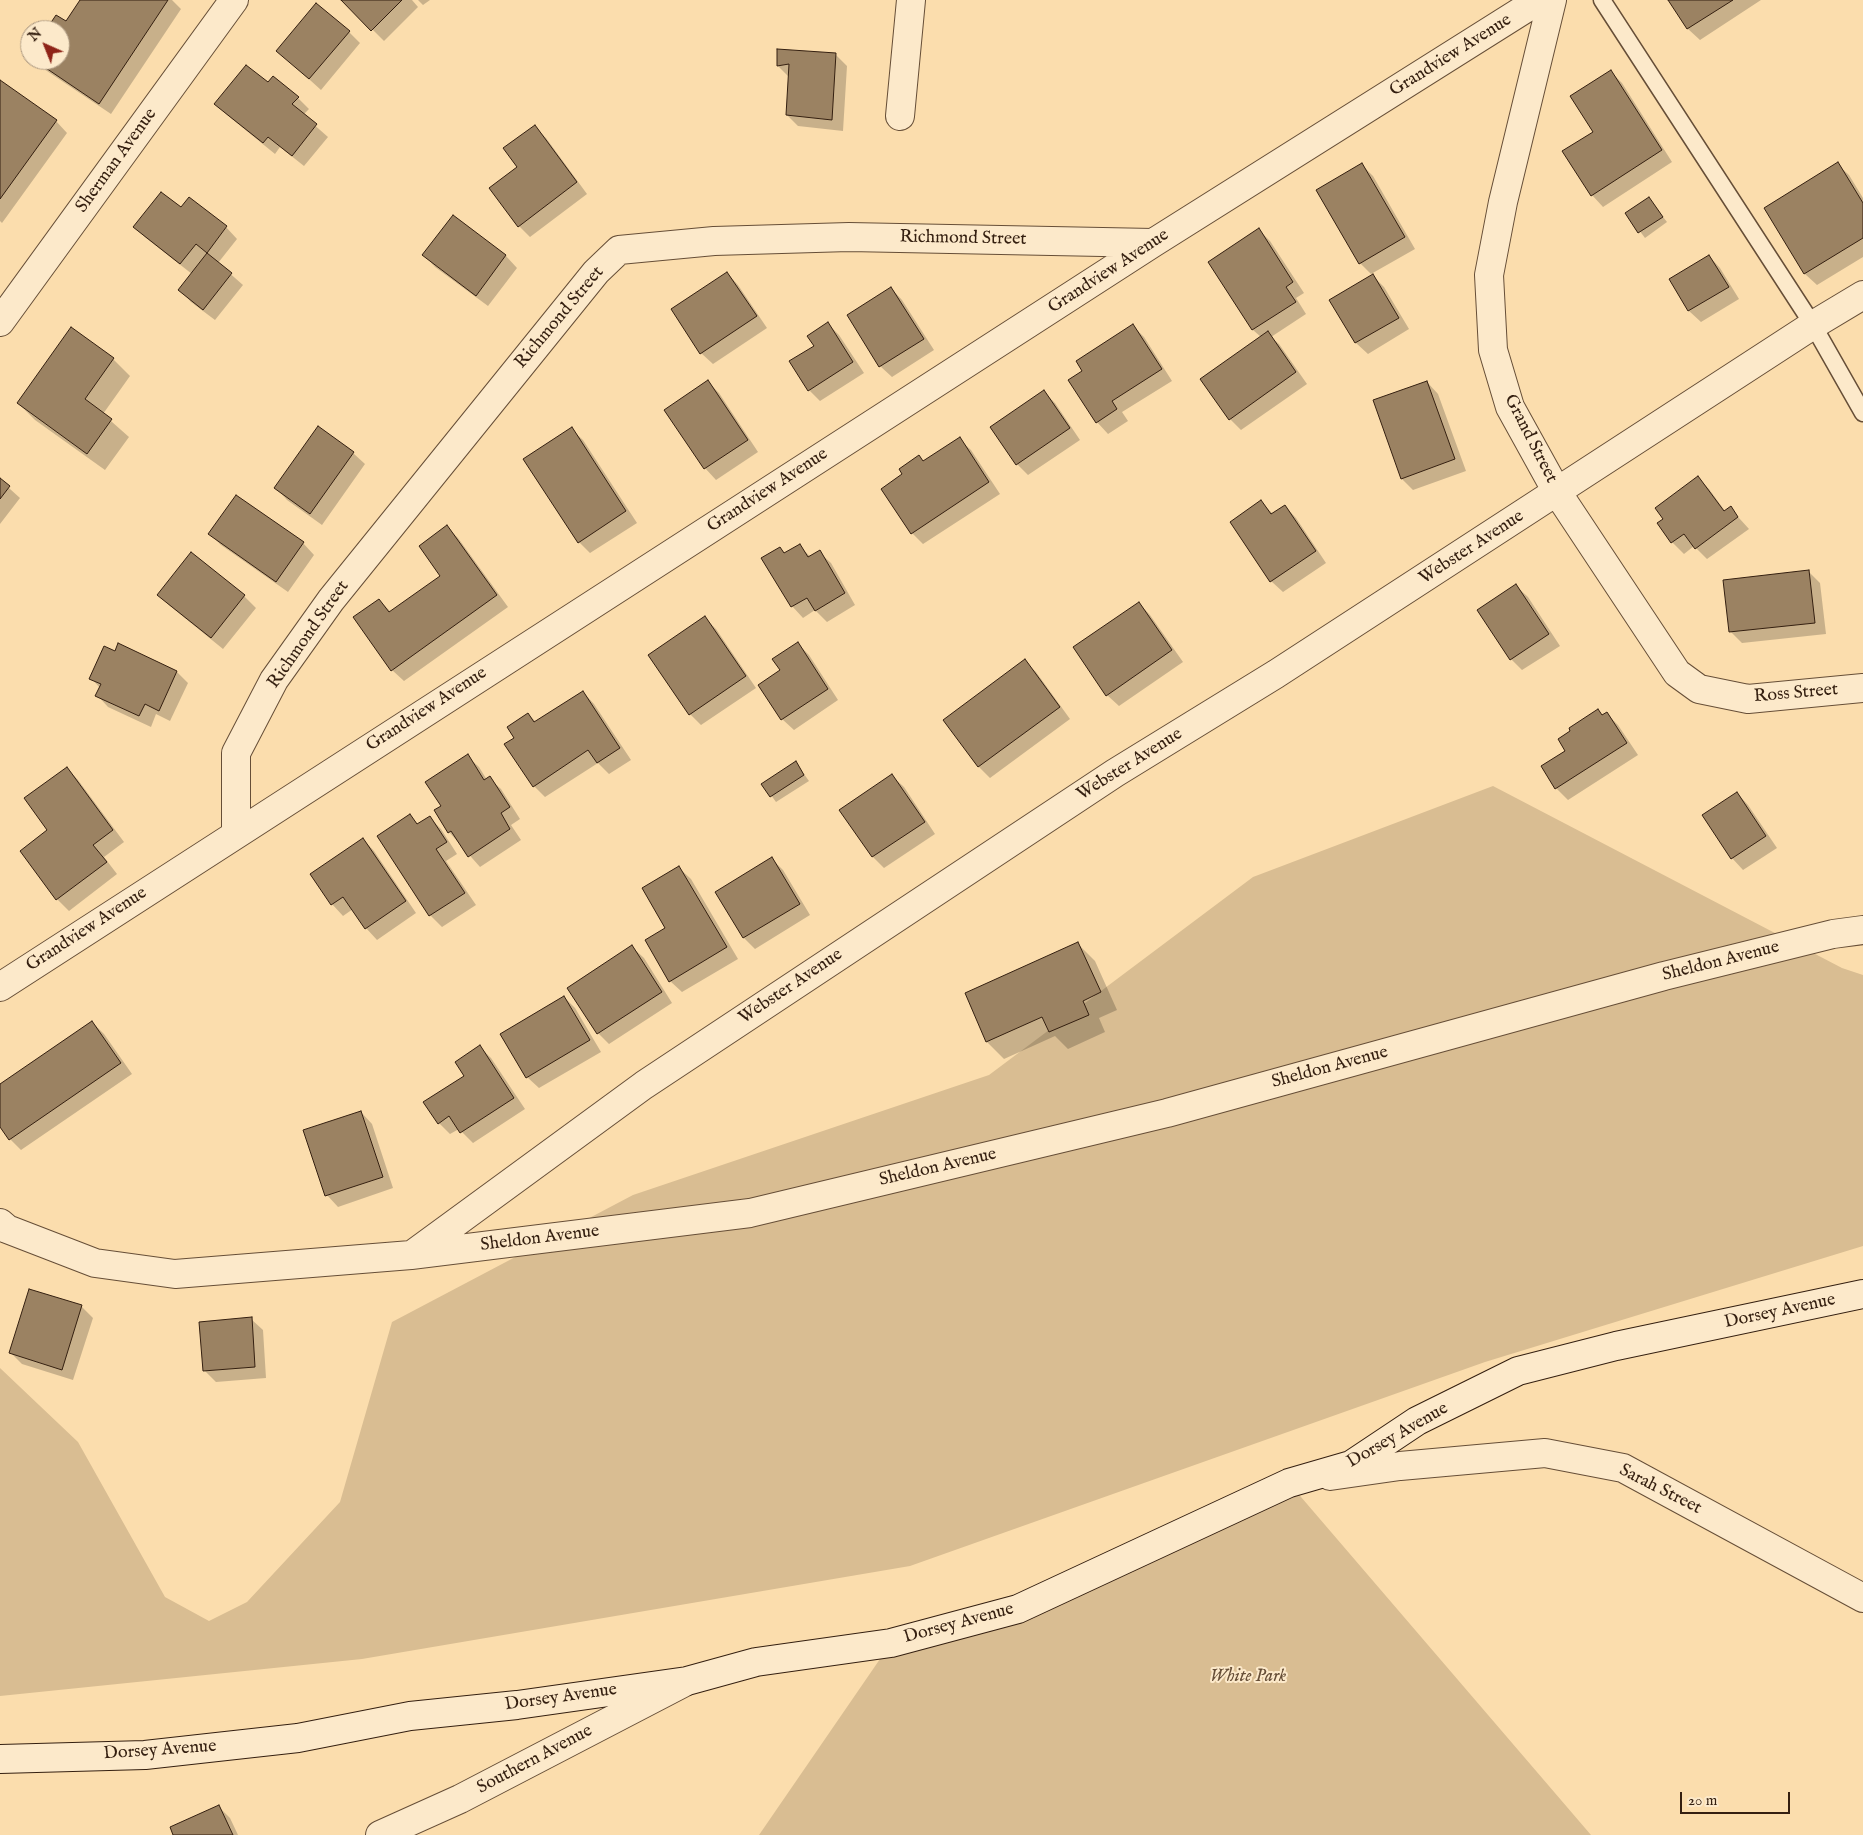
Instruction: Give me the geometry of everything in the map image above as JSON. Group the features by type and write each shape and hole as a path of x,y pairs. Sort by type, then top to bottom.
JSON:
{"street":[{"name":"Sherman Avenue","path":"0,322 234,0"},
{"path":"900,116 911,0"},
{"name":"Grandview Avenue","path":"0,987 1153,243 1539,0"},
{"name":"Grand Street","path":"1552,0 1503,202 1489,275 1493,350 1510,407 1557,492 1677,673 1700,689"},
{"name":"Richmond Street","path":"236,834 236,753 274,680 330,600 596,272 619,250 714,241 849,237 1153,243"},
{"name":"Webster Avenue","path":"411,1255 660,1074 1115,773 1276,674 1813,325 1863,295"},
{"name":"Ross Street","path":"1700,689 1748,699 1863,688"},
{"name":"Sheldon Avenue","path":"0,1223 7,1229 95,1263 175,1274 411,1255 750,1213 1167,1113 1664,976 1833,934 1863,930"},
{"name":"Dorsey Avenue","path":"0,1759 145,1755 298,1738 410,1716 516,1705 687,1681 756,1662 891,1643 1018,1609 1289,1483 1351,1465 1417,1421 1518,1372 1616,1346 1863,1294"},
{"name":"Sarah Street","path":"1289,1483 1400,1466 1545,1453 1623,1468 1863,1598"},
{"name":"Southern Avenue","path":"380,1835 460,1799 687,1681"}],"lane":[{"path":"1602,0 1813,325 1863,413"}],"green space":[{"path":"1493,786 1842,968 1863,975 1863,1246 1485,1362 910,1566 362,1659 0,1696 0,1368 78,1442 165,1597 209,1621 247,1602 340,1502 392,1322 633,1195 989,1075 1253,877"},
{"name":"White Park","path":"1289,1483 1591,1835 759,1835 891,1643 1056,1591"}],"building":[{"path":"80,0 168,0 99,104 49,70 70,70 70,20 67,20"},
{"path":"341,0 402,0 371,31"},
{"path":"1668,0 1733,0 1687,29"},
{"path":"316,3 350,31 309,79 276,51"},
{"path":"56,15 64,20 53,20"},
{"path":"777,49 836,53 832,120 786,115 789,64 777,66"},
{"path":"246,65 268,82 273,76 299,97 292,104 317,124 292,156 268,137 263,143 214,104"},
{"path":"1611,70 1662,150 1591,196 1562,151 1593,132 1570,96"},
{"path":"0,80 57,120 0,199"},
{"path":"535,125 577,182 518,227 489,188 517,167 503,148"},
{"path":"1838,162 1863,203 1863,238 1804,274 1764,208"},
{"path":"1362,163 1405,237 1359,264 1316,190"},
{"path":"161,192 181,207 189,197 227,226 207,253 196,244 180,264 133,227"},
{"path":"1649,197 1663,217 1638,233 1625,213"},
{"path":"453,215 506,255 476,296 422,255"},
{"path":"1259,228 1293,282 1286,287 1296,302 1252,330 1208,262"},
{"path":"207,253 232,273 203,310 178,290"},
{"path":"1709,255 1729,287 1688,311 1669,279"},
{"path":"727,272 757,316 700,354 671,309"},
{"path":"1373,274 1399,318 1355,343 1329,300"},
{"path":"891,287 924,339 879,367 847,315"},
{"path":"828,322 853,362 808,391 789,361 814,346 807,336"},
{"path":"1133,324 1162,369 1112,401 1117,409 1096,423 1068,380 1082,371 1076,361"},
{"path":"71,327 114,358 85,399 112,419 87,454 17,403"},
{"path":"1268,331 1296,372 1229,420 1200,379"},
{"path":"708,380 748,440 704,469 664,410"},
{"path":"1427,381 1455,459 1401,479 1373,400"},
{"path":"1044,390 1070,428 1016,465 990,427"},
{"path":"318,426 354,452 310,514 274,488"},
{"path":"572,427 626,511 578,543 523,459"},
{"path":"960,437 989,482 911,534 881,489 902,474 899,469 919,455 923,461"},
{"path":"1698,476 1724,511 1731,506 1738,517 1695,549 1684,534 1671,543 1657,523 1663,519 1655,508"},
{"path":"0,478 10,486 0,499"},
{"path":"236,495 304,542 276,582 208,534"},
{"path":"1261,500 1271,514 1285,505 1316,551 1270,582 1230,522"},
{"path":"447,525 497,595 391,671 353,617 379,599 389,612 440,576 419,546"},
{"path":"800,544 808,557 820,550 845,593 815,611 807,598 791,607 761,558 780,547 784,553"},
{"path":"191,552 245,595 211,638 157,595"},
{"path":"1809,570 1815,623 1729,632 1723,580"},
{"path":"1516,584 1549,634 1510,660 1477,610"},
{"path":"1139,602 1172,650 1106,696 1073,647"},
{"path":"705,616 746,676 689,715 648,655"},
{"path":"798,642 828,689 781,720 758,685 780,670 772,659"},
{"path":"118,643 177,671 159,711 145,704 139,716 95,696 101,684 89,679 104,646 115,651"},
{"path":"1025,659 1060,707 978,767 943,720"},
{"path":"583,691 620,748 597,763 588,750 533,787 504,744 514,738 507,727 528,713 534,722"},
{"path":"1598,709 1602,715 1607,712 1627,743 1555,789 1541,766 1565,751 1558,739 1570,731 1569,728"},
{"path":"468,754 484,780 490,776 510,807 501,813 510,829 468,857 451,831 448,833 434,810 441,806 425,782"},
{"path":"796,761 804,775 770,797 761,784"},
{"path":"67,767 113,830 93,845 107,862 56,900 20,851 47,830 24,798"},
{"path":"892,774 925,822 872,857 839,810"},
{"path":"1737,792 1766,836 1731,859 1702,815"},
{"path":"410,814 417,824 430,816 447,842 436,849 465,893 429,916 377,836"},
{"path":"363,838 406,901 365,929 343,897 331,905 310,874"},
{"path":"772,857 800,904 743,938 715,892"},
{"path":"679,866 727,947 669,982 645,940 665,928 642,888"},
{"path":"1078,942 1101,992 1083,1001 1089,1015 1049,1032 1042,1017 986,1042 965,993"},
{"path":"632,945 662,992 597,1034 567,988"},
{"path":"564,996 590,1040 526,1078 500,1034"},
{"path":"92,1021 121,1063 9,1140 0,1127 0,1084"},
{"path":"480,1045 514,1098 460,1133 449,1116 438,1124 423,1102 464,1076 455,1062"},
{"path":"361,1111 383,1177 325,1196 303,1130"},
{"path":"29,1289 82,1305 62,1370 9,1353"},
{"path":"252,1317 255,1367 203,1371 199,1322"},
{"path":"219,1805 233,1835 173,1835 170,1827"}]}
